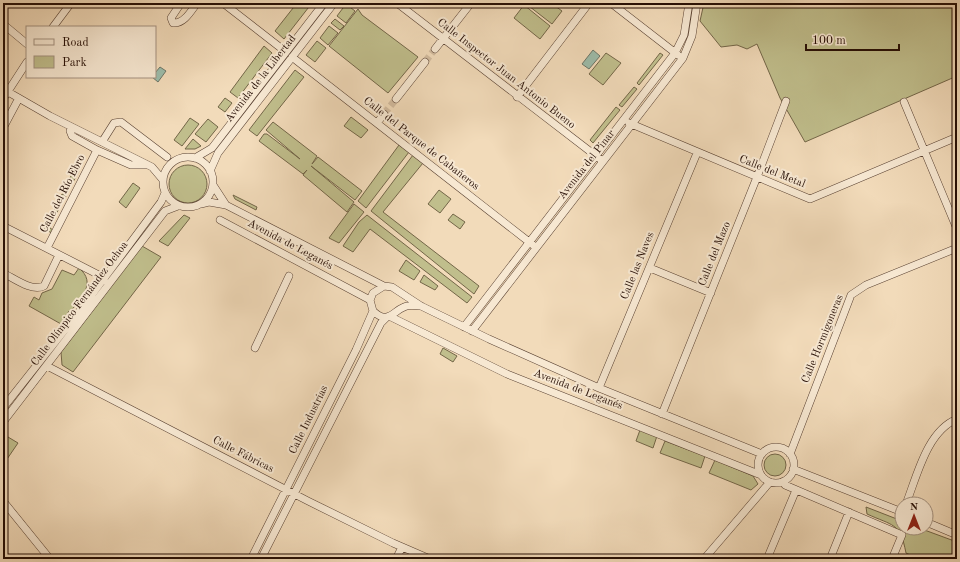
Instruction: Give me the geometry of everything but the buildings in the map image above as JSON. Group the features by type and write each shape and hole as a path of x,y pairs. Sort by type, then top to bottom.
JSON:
{"street":[{"path":"54,26 71,3"},
{"path":"181,3 170,18 173,23 178,24 182,21 197,3"},
{"name":"Calle del Parque de Cabañeros","path":"223,3 536,248"},
{"name":"Avenida de la Libertad","path":"210,171 218,153 289,55 324,3"},
{"name":"Avenida de la Libertad","path":"195,158 212,148 334,3"},
{"name":"Calle Inspector Juan Antonio Bueno","path":"397,3 603,162"},
{"path":"435,49 471,3"},
{"path":"517,97 589,3"},
{"path":"611,3 683,58"},
{"name":"Avenida del Pinar","path":"464,327 676,53 684,35 689,3"},
{"name":"Avenida del Pinar","path":"472,331 683,58 692,36 698,3"},
{"path":"3,24 26,43"},
{"path":"396,99 424,62"},
{"path":"3,99 5,90 26,63"},
{"path":"5,90 72,127 152,167 163,180"},
{"path":"3,128 19,98"},
{"name":"Calle del Mazo","path":"662,414 786,101"},
{"path":"904,102 957,229"},
{"path":"377,123 384,114"},
{"name":"Calle del Metal","path":"624,120 632,125 697,153 810,199 814,199 957,137"},
{"path":"102,142 114,123 121,122 167,157"},
{"path":"72,127 70,131 72,136 97,150 131,165 168,167 180,159 195,158 206,165 210,171 213,185 211,193 201,204 193,207 178,206 165,193 163,180 168,167"},
{"name":"Calle del Río Ebro","path":"47,248 97,150"},
{"name":"Calle las Naves","path":"599,388 697,153"},
{"name":"Avenida de Leganés","path":"213,185 226,205"},
{"name":"Calle Olímpico Fernández Ochoa","path":"3,422 47,366 161,202 165,193"},
{"name":"Avenida de Leganés","path":"201,204 209,202 226,205 384,286"},
{"name":"Calle Olímpico Fernández Ochoa","path":"3,408 82,308 165,211 178,206"},
{"name":"Avenida de Leganés","path":"220,220 372,296"},
{"path":"3,226 47,248 106,281"},
{"name":"Calle Hormigoneras","path":"790,454 851,295 866,285 957,248"},
{"path":"3,273 33,288 39,288 44,286 59,255"},
{"path":"650,268 711,293"},
{"path":"255,348 289,276"},
{"path":"365,277 372,296 373,312 377,315 389,317 404,307 421,306"},
{"path":"372,296 384,286 392,287 398,292 401,298 401,306 398,312"},
{"name":"Avenida de Leganés","path":"398,292 421,306 472,331 599,388 762,454"},
{"name":"Calle Industrias","path":"262,559 291,491 373,312"},
{"name":"Avenida de Leganés","path":"389,317 507,374 761,475"},
{"name":"Calle Industrias","path":"251,559 291,491 381,323 389,317"},
{"name":"Calle Fábricas","path":"47,366 402,547 430,559"},
{"path":"909,496 929,445 936,435 950,421 957,418"},
{"path":"773,448 785,450 790,454 794,464 793,469 789,477 784,481 776,483 770,482 761,475 758,466 762,454 773,448"},
{"path":"793,469 894,509"},
{"path":"784,481 785,485 902,535 892,559"},
{"path":"704,559 770,482"},
{"path":"767,559 796,490"},
{"path":"3,501 50,559"},
{"path":"830,559 849,512"},
{"path":"934,525 957,534"},
{"path":"396,559 402,547"}],"green space":[{"path":"297,3 312,3 284,39 275,31"},
{"path":"525,3 551,3 562,11 552,24"},
{"path":"704,3 957,3 957,76 805,142 780,98 757,44 747,49 737,45 721,47 700,21"},
{"path":"346,4 355,11 346,23 337,16"},
{"path":"524,5 550,26 540,39 514,18"},
{"path":"358,9 362,15 418,57 388,93 329,46"},
{"path":"335,19 344,26 340,30 331,23"},
{"path":"329,26 338,33 328,45 320,38"},
{"path":"317,41 326,48 315,62 306,55"},
{"path":"264,46 272,53 238,98 230,92"},
{"path":"606,53 621,63 603,85 589,74"},
{"path":"660,53 663,55 639,85 637,83"},
{"path":"295,70 304,77 257,136 249,130"},
{"path":"634,87 637,89 622,107 619,105"},
{"path":"225,98 232,103 225,112 218,107"},
{"path":"616,107 620,110 593,143 590,140"},
{"path":"351,117 368,130 361,138 344,126"},
{"path":"190,118 199,124 182,146 174,140"},
{"path":"208,119 218,127 206,142 195,134"},
{"path":"273,122 317,156 312,164 318,157 362,191 355,200 311,166 354,202 347,212 303,175 307,170 303,174 259,141 264,134 267,134 300,159 266,130"},
{"path":"193,139 201,146 195,149 185,149"},
{"path":"399,145 409,152 366,208 358,201"},
{"path":"413,155 423,163 383,212 479,286 474,294 371,211"},
{"path":"184,165 192,165 202,170 206,177 206,191 202,198 192,203 184,203 174,198 172,195 169,188 169,180 174,170 177,168"},
{"path":"75,168 79,171 67,193 63,192"},
{"path":"133,183 140,188 126,208 119,202"},
{"path":"439,190 451,199 440,213 428,204"},
{"path":"62,194 66,196 55,216 52,215"},
{"path":"233,195 257,207 256,210 235,199"},
{"path":"354,204 364,212 339,243 329,238"},
{"path":"453,214 465,222 460,229 448,220"},
{"path":"184,215 190,218 168,246 159,241"},
{"path":"367,215 472,297 467,303 370,229 353,252 343,246 359,222"},
{"path":"50,217 54,219 50,228 53,230 52,233 44,229"},
{"path":"142,246 161,257 73,372 62,365 61,352"},
{"path":"406,260 420,271 414,280 399,271"},
{"path":"79,268 87,279 87,285 79,301 70,312 69,311 61,324 29,306 34,297 39,300 42,293 52,289 62,270 74,275"},
{"path":"424,275 438,286 435,290 420,282"},
{"path":"443,348 457,356 453,362 440,354"},
{"path":"640,430 657,436 653,448 636,441"},
{"path":"8,437 18,443 3,465 3,444"},
{"path":"665,441 705,456 701,468 660,453"},
{"path":"775,454 783,457 786,465 783,473 775,476 767,473 764,465 767,457"},
{"path":"715,460 753,476 758,484 751,490 709,473"},
{"path":"866,507 894,518 894,526 889,523 867,514"},
{"path":"934,534 957,542 957,559 918,558 906,553 901,536 934,536"}],"shaded area":[{"path":"593,50 600,56 589,69 582,64"},
{"path":"160,67 166,71 158,82 153,78 156,78 156,72"}],"tunnel":[{"path":"425,62 435,49"},
{"path":"384,114 396,99"}]}
